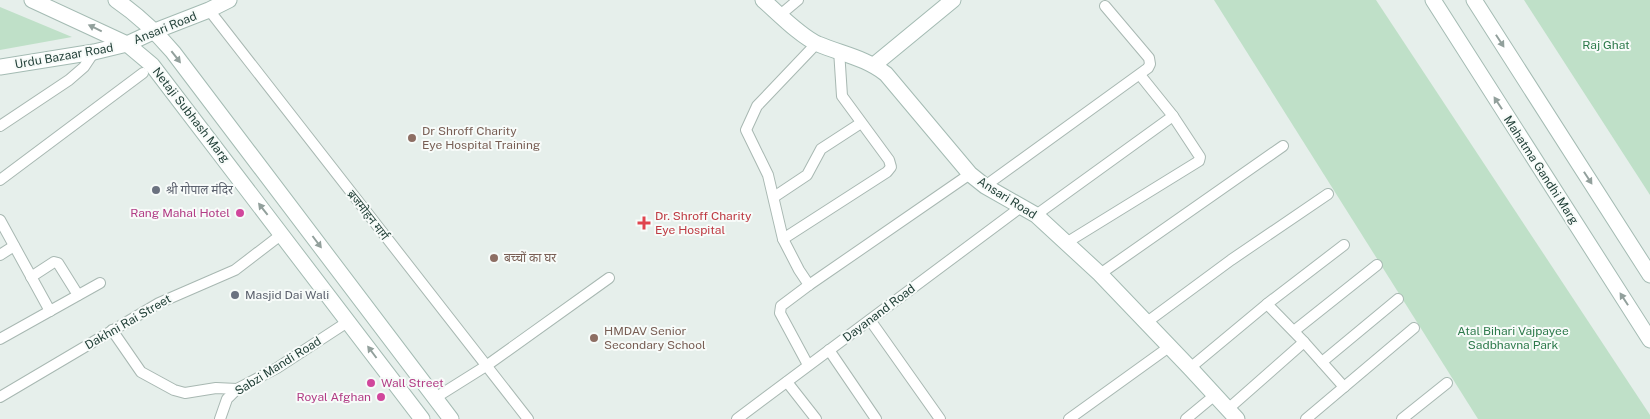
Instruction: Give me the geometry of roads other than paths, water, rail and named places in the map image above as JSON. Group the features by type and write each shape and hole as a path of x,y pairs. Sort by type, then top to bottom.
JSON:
{"main road":[{"name":"Netaji Subhash Marg","path":"32,0 127,44 152,65 422,419"},
{"name":"Netaji Subhash Marg","path":"116,0 155,31 173,52 451,419"},
{"name":"Ansari Road","path":"127,44 229,0"},
{"name":"Ansari Road","path":"763,0 817,43 874,65 896,85 970,174 985,186 1036,215 1100,274 1148,322 1232,414"},
{"path":"874,65 953,0"},
{"name":"Mahatma Gandhi Marg","path":"1433,0 1650,340"},
{"path":"1474,0 1650,275"},
{"name":"Urdu Bazaar Road","path":"0,67 94,52 127,44"}],"street":[{"path":"780,15 798,0"},
{"path":"985,186 1148,68 1150,64 1149,58 1105,6"},
{"name":"ब्रजमोहन मार्ग","path":"209,10 528,419"},
{"path":"809,285 783,239 768,175 747,134 747,125 757,106 817,43"},
{"path":"783,239 887,172 890,167 888,160 842,96 839,50"},
{"path":"0,126 70,80 84,67 94,52"},
{"path":"0,180 143,73"},
{"path":"1066,243 1199,161 1200,156 1173,116 1140,75"},
{"path":"1036,215 1173,116"},
{"path":"774,197 807,175 821,149 861,124"},
{"path":"1100,274 1283,146"},
{"path":"808,365 779,310 781,306 970,174"},
{"path":"1148,322 1231,260 1328,194"},
{"name":"Dayanand Road","path":"738,419 1021,207"},
{"path":"0,220 50,311"},
{"name":"Dakhni Rai Street","path":"0,397 159,303 235,270 282,234"},
{"path":"1190,368 1267,304 1344,245"},
{"path":"0,255 14,246"},
{"path":"31,277 54,262 58,263 78,295"},
{"path":"1294,332 1377,265"},
{"path":"435,398 486,366 609,278"},
{"path":"0,339 100,283"},
{"path":"1322,362 1398,299"},
{"path":"1267,304 1344,387"},
{"path":"870,320 940,419"},
{"name":"Sabzi Mandi Road","path":"220,419 227,399 237,389 277,368 349,322"},
{"path":"1306,419 1414,328"},
{"path":"112,330 143,374 174,390 185,393 216,388 237,389"},
{"path":"1232,414 1304,342"},
{"path":"1073,418 1169,347"},
{"path":"829,350 876,419"},
{"path":"787,382 816,419"},
{"path":"1402,419 1447,383"},
{"path":"1186,419 1215,395"}],"place":[{"name":"Dr Shroff Charity Eye Hospital Training","path":"412,138"},
{"name":"श्री गोपाल मंदिर","path":"156,190"},
{"name":"Rang Mahal Hotel","path":"240,213"},
{"name":"Dr. Shroff Charity Eye Hospital","path":"644,223"},
{"name":"बच्चों का घर","path":"494,258"},
{"name":"Masjid Dai Wali","path":"235,295"},
{"name":"HMDAV Senior Secondary School","path":"594,338"},
{"name":"Wall Street","path":"371,383"},
{"name":"Royal Afghan","path":"381,397"}],"park label":[{"name":"Raj Ghat","path":"1606,45"},
{"name":"Atal Bihari Vajpayee Sadbhavna Park","path":"1513,338"}]}
